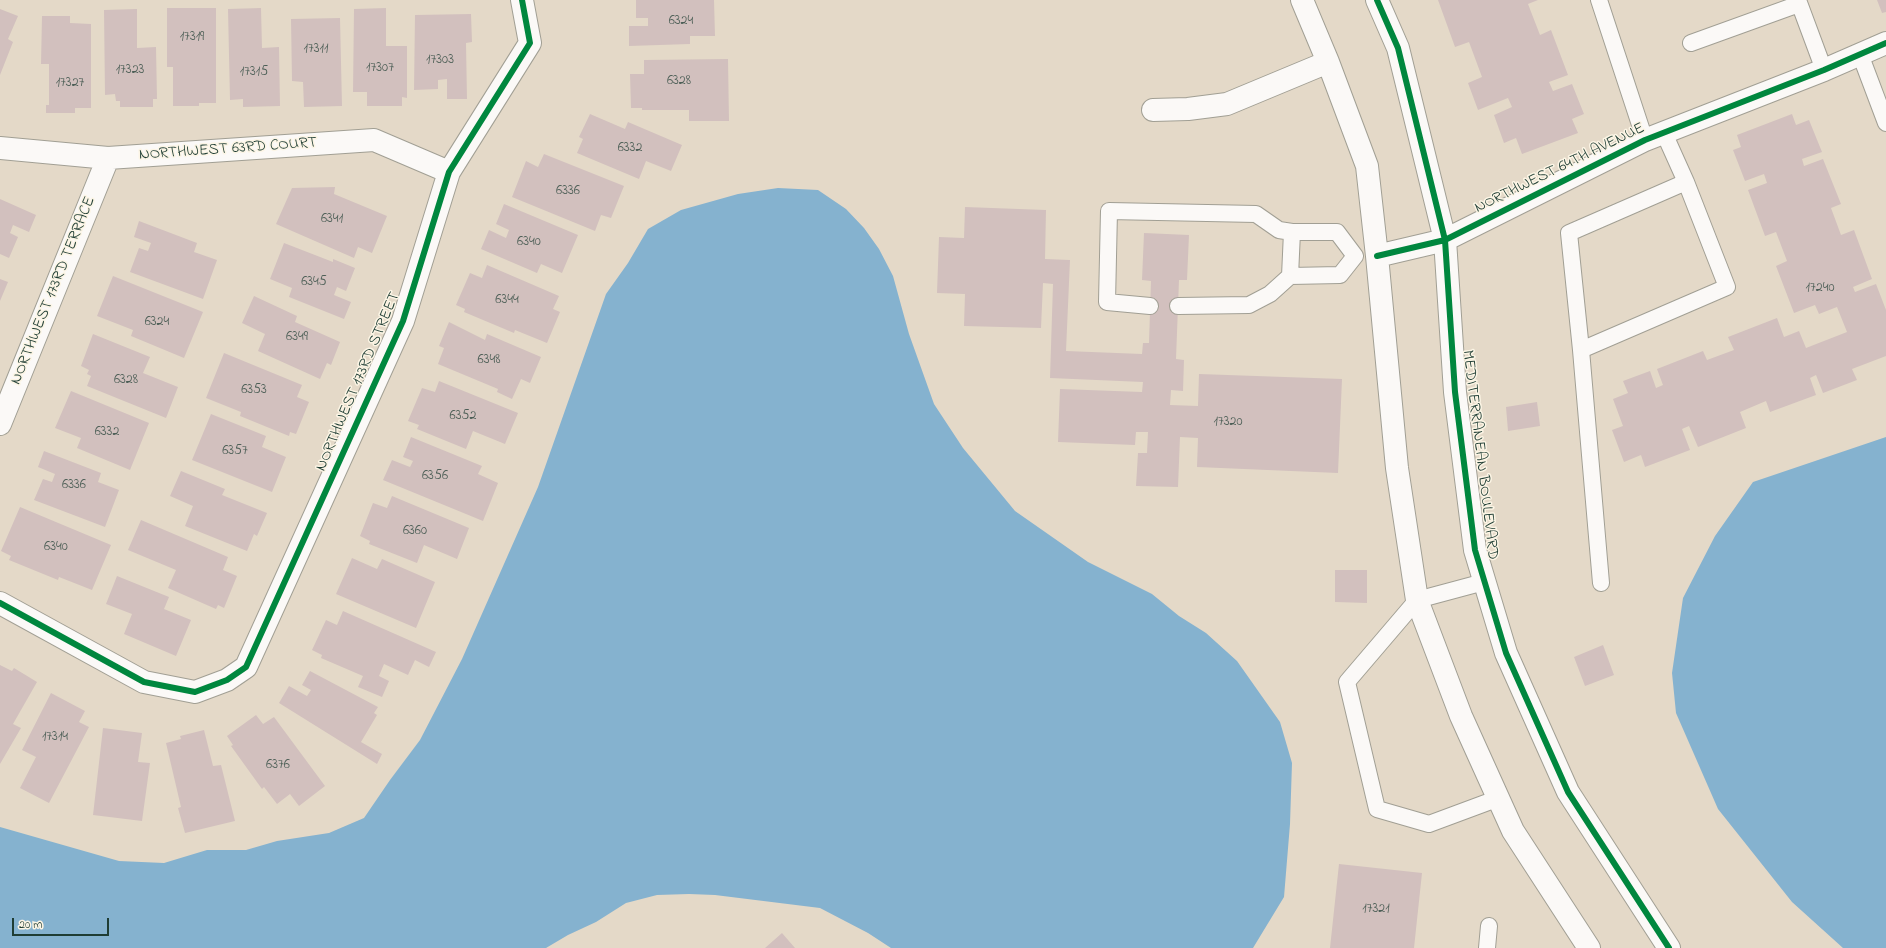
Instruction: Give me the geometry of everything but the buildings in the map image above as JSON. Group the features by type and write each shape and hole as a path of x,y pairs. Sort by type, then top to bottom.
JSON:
{"street":[{"name":"NORTHWEST 173RD STREET","path":"0,603 144,682 195,692 227,680 246,667 403,321 449,172 530,43 522,0"},
{"path":"1302,0 1328,62 1367,166 1378,256 1397,468 1417,600 1461,716 1513,831 1589,948"},
{"name":"MEDITERRANEAN BOULEVARD","path":"1377,0 1398,48 1445,240 1455,392 1475,550 1484,582 1506,652 1568,792 1669,948"},
{"name":"NORTHWEST 64TH AVENUE","path":"1378,256 1445,240 1654,136 1824,70 1886,43"},
{"path":"1153,110 1188,109 1227,104 1328,62"},
{"name":"NORTHWEST 63RD COURT","path":"0,148 108,158 374,140 449,172"},
{"name":"NORTHWEST 173RD TERRACE","path":"0,424 108,158"}],"lane":[{"path":"1582,350 1727,287 1686,182 1654,136 1599,0"},
{"path":"1691,43 1798,2 1824,70"},
{"path":"1860,54 1886,123"},
{"path":"1601,583 1582,350 1569,233 1686,182"},
{"path":"1150,306 1108,302 1108,211 1256,214 1279,230 1292,232 1337,232 1355,256"},
{"path":"1290,276 1292,232"},
{"path":"1355,256 1378,256"},
{"path":"1178,306 1249,305 1270,294 1290,276 1340,275 1355,256"},
{"path":"1484,582 1417,600 1348,682 1377,810 1429,824 1499,798"},
{"path":"1487,948 1489,926"}],"water":[{"path":"778,188 818,190 846,209 864,228 879,249 893,276 909,334 934,404 963,448 1015,511 1088,562 1152,594 1179,616 1206,633 1237,661 1280,722 1292,763 1290,824 1284,897 1253,948 891,948 868,933 820,908 715,895 689,894 657,895 626,903 596,922 568,935 546,948 0,948 0,827 119,861 164,863 207,850 246,850 277,841 329,833 364,818 420,740 462,659 538,487 606,294 628,263 648,229 681,210 738,194"},
{"path":"1886,437 1886,948 1843,948 1792,902 1718,809 1676,713 1672,673 1683,598 1715,536 1753,482"}],"cycle path":[{"path":"0,603 144,682 195,692 227,680 246,667 403,321 449,172 530,43 522,0"},
{"path":"1377,0 1398,48 1445,240 1455,392 1475,550 1506,653 1568,792 1669,948"},
{"path":"1377,256 1445,240 1645,140 1824,70 1886,43"}]}
